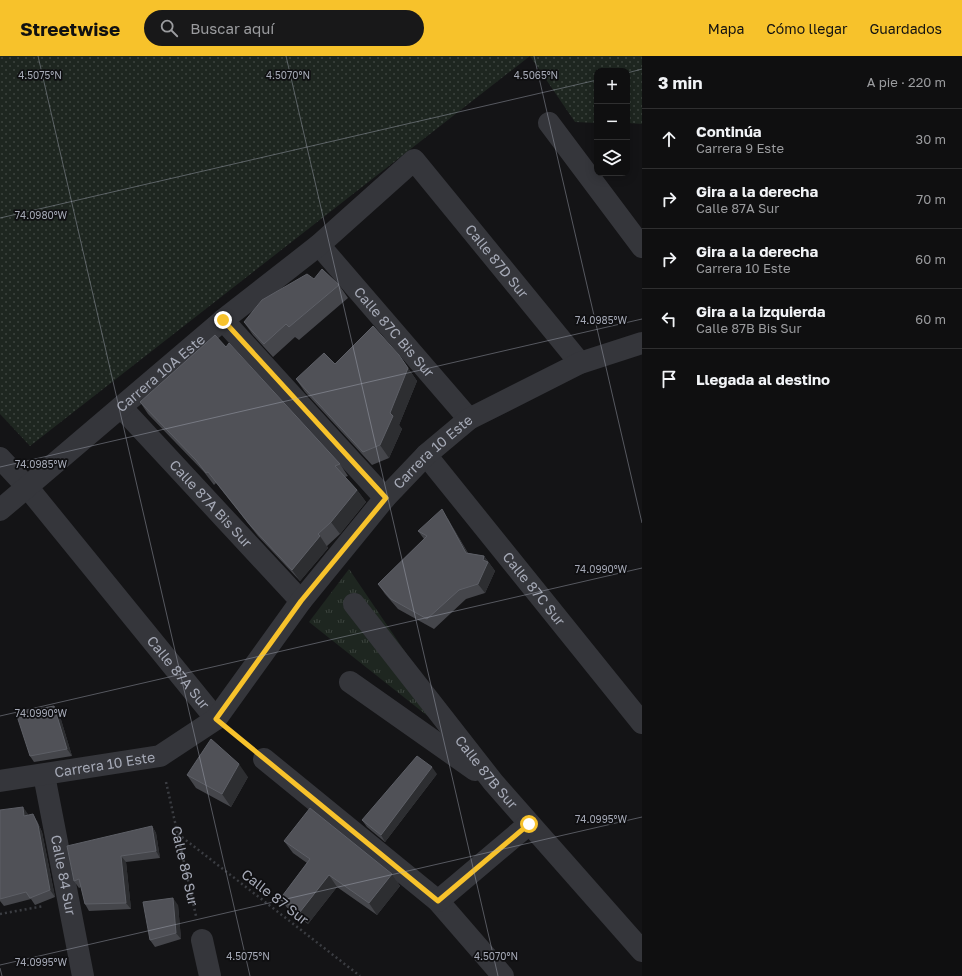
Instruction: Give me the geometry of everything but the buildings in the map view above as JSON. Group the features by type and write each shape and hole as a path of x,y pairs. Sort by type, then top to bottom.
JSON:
{"street":[{"path":"549,123 642,247"},
{"name":"Carrera 10A Este","path":"0,510 28,488 223,320 319,245 414,160"},
{"name":"Calle 87D Sur","path":"414,160 580,363"},
{"name":"Calle 87C Bis Sur","path":"319,245 469,419"},
{"path":"223,320 386,498"},
{"name":"Carrera 10 Este","path":"0,781 160,756 216,719 301,601 386,498 426,455 469,419 580,363 642,343"},
{"name":"Calle 87A Bis Sur","path":"121,407 301,601"},
{"name":"Calle 87C Sur","path":"426,455 642,723"},
{"name":"Calle 87A Sur","path":"0,458 28,488 216,719"},
{"name":"Calle 87B Sur","path":"354,604 493,782 642,951"},
{"path":"350,682 493,782"},
{"path":"264,759 438,901 503,976"},
{"name":"Calle 84 Sur","path":"44,775 83,976"},
{"path":"438,901 529,824"},
{"path":"202,940 210,976"}],"path":[{"name":"Calle 87A Sur","path":"216,719 264,759"},
{"name":"Calle 86 Sur","path":"160,756 202,940"},
{"name":"Calle 87 Sur","path":"178,834 360,976"},
{"path":"0,914 68,902"}],"green space":[{"path":"0,56 530,56 30,446 0,414"},
{"path":"530,56 642,56 642,124 630,123 630,68 594,68 594,123 575,122"},
{"path":"349,569 473,752 309,622"}],"route":[{"path":"223,320 386,498 301,601 216,719 438,901 529,824"}]}
